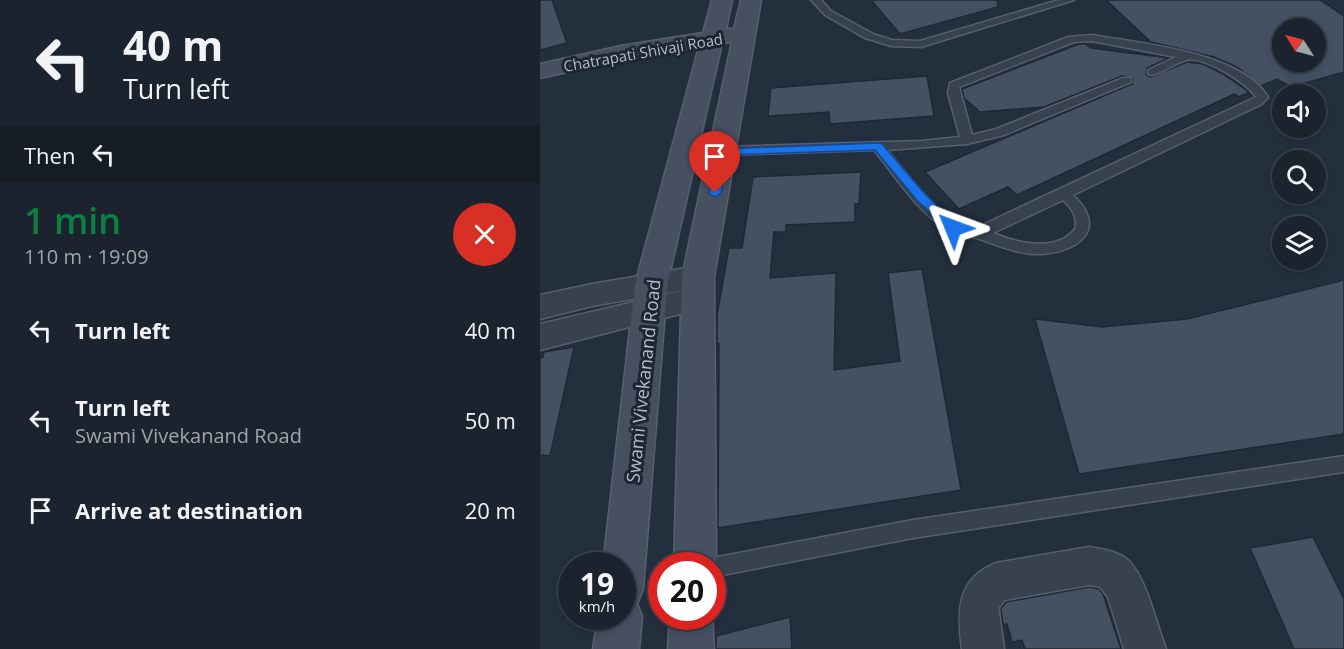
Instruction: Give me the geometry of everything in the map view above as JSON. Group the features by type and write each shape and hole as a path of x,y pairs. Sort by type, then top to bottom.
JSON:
{"main road":[{"name":"Swami Vivekanand Road","path":"626,552 650,297 722,0"},
{"path":"695,552 698,288 751,0"},
{"path":"540,81 710,43 744,39"},
{"name":"Chatrapati Shivaji Road","path":"540,71 621,53 710,43"},
{"path":"616,649 618,630"},
{"path":"691,649 692,630"}],"street":[{"path":"540,307 650,297 698,288"},
{"path":"540,337 650,297"},
{"path":"983,649 978,613 985,590 990,586 996,582 1089,566 1105,568 1114,573 1124,587 1145,649"}],"lane":[{"path":"816,0 828,13 869,36 891,43 921,44 1069,0"},
{"path":"878,147 920,196 953,228 966,233 977,232 987,230 1258,102 1262,97 1256,87 1216,63 1188,56 1080,38 960,81 953,89 967,140"},
{"path":"1152,72 1188,56"},
{"path":"723,151 921,146 967,140 1000,132 1127,80"},
{"path":"977,232 1000,242 1028,248 1044,248 1072,243 1079,235 1083,224 1080,211 1064,193"},
{"path":"726,565 913,530 1344,464"}],"building":[{"path":"540,0 552,0 567,43 540,50"},
{"path":"871,0 997,0 998,7 900,34"},
{"path":"1106,0 1320,0 1344,16 1344,72 1302,84 1286,84 1277,79 1261,86 1237,67 1214,57 1151,42"},
{"path":"1079,44 1085,44 1091,48 1169,58 1147,68 1146,75 1151,77 1187,62 1203,64 1223,74 1249,92 1239,97 1234,94 1017,195 1008,187 959,209 925,172 1132,84 1133,78 1122,76 1044,107 980,112 964,98 962,89"},
{"path":"927,76 934,116 830,124 829,112 768,116 771,88"},
{"path":"861,172 859,204 855,204 855,222 786,225 786,232 774,232 770,278 836,273 834,370 900,361 888,273 922,269 961,490 718,528 719,344 717,344 717,315 729,248 742,248 753,177"},
{"path":"1344,280 1344,434 1079,474 1035,319 1102,327 1187,319"},
{"path":"574,347 550,456 540,455 540,358 543,357 544,352"},
{"path":"1313,537 1344,599 1344,649 1294,649 1250,548"},
{"path":"1089,587 1099,589 1103,594 1121,649 1025,649 1022,640 1012,642 1007,624 1003,625 1001,608 1006,602"},
{"path":"790,617 792,649 716,649 716,636"}],"route":[{"path":"715,193 723,151 878,147 920,196 953,228"}]}
